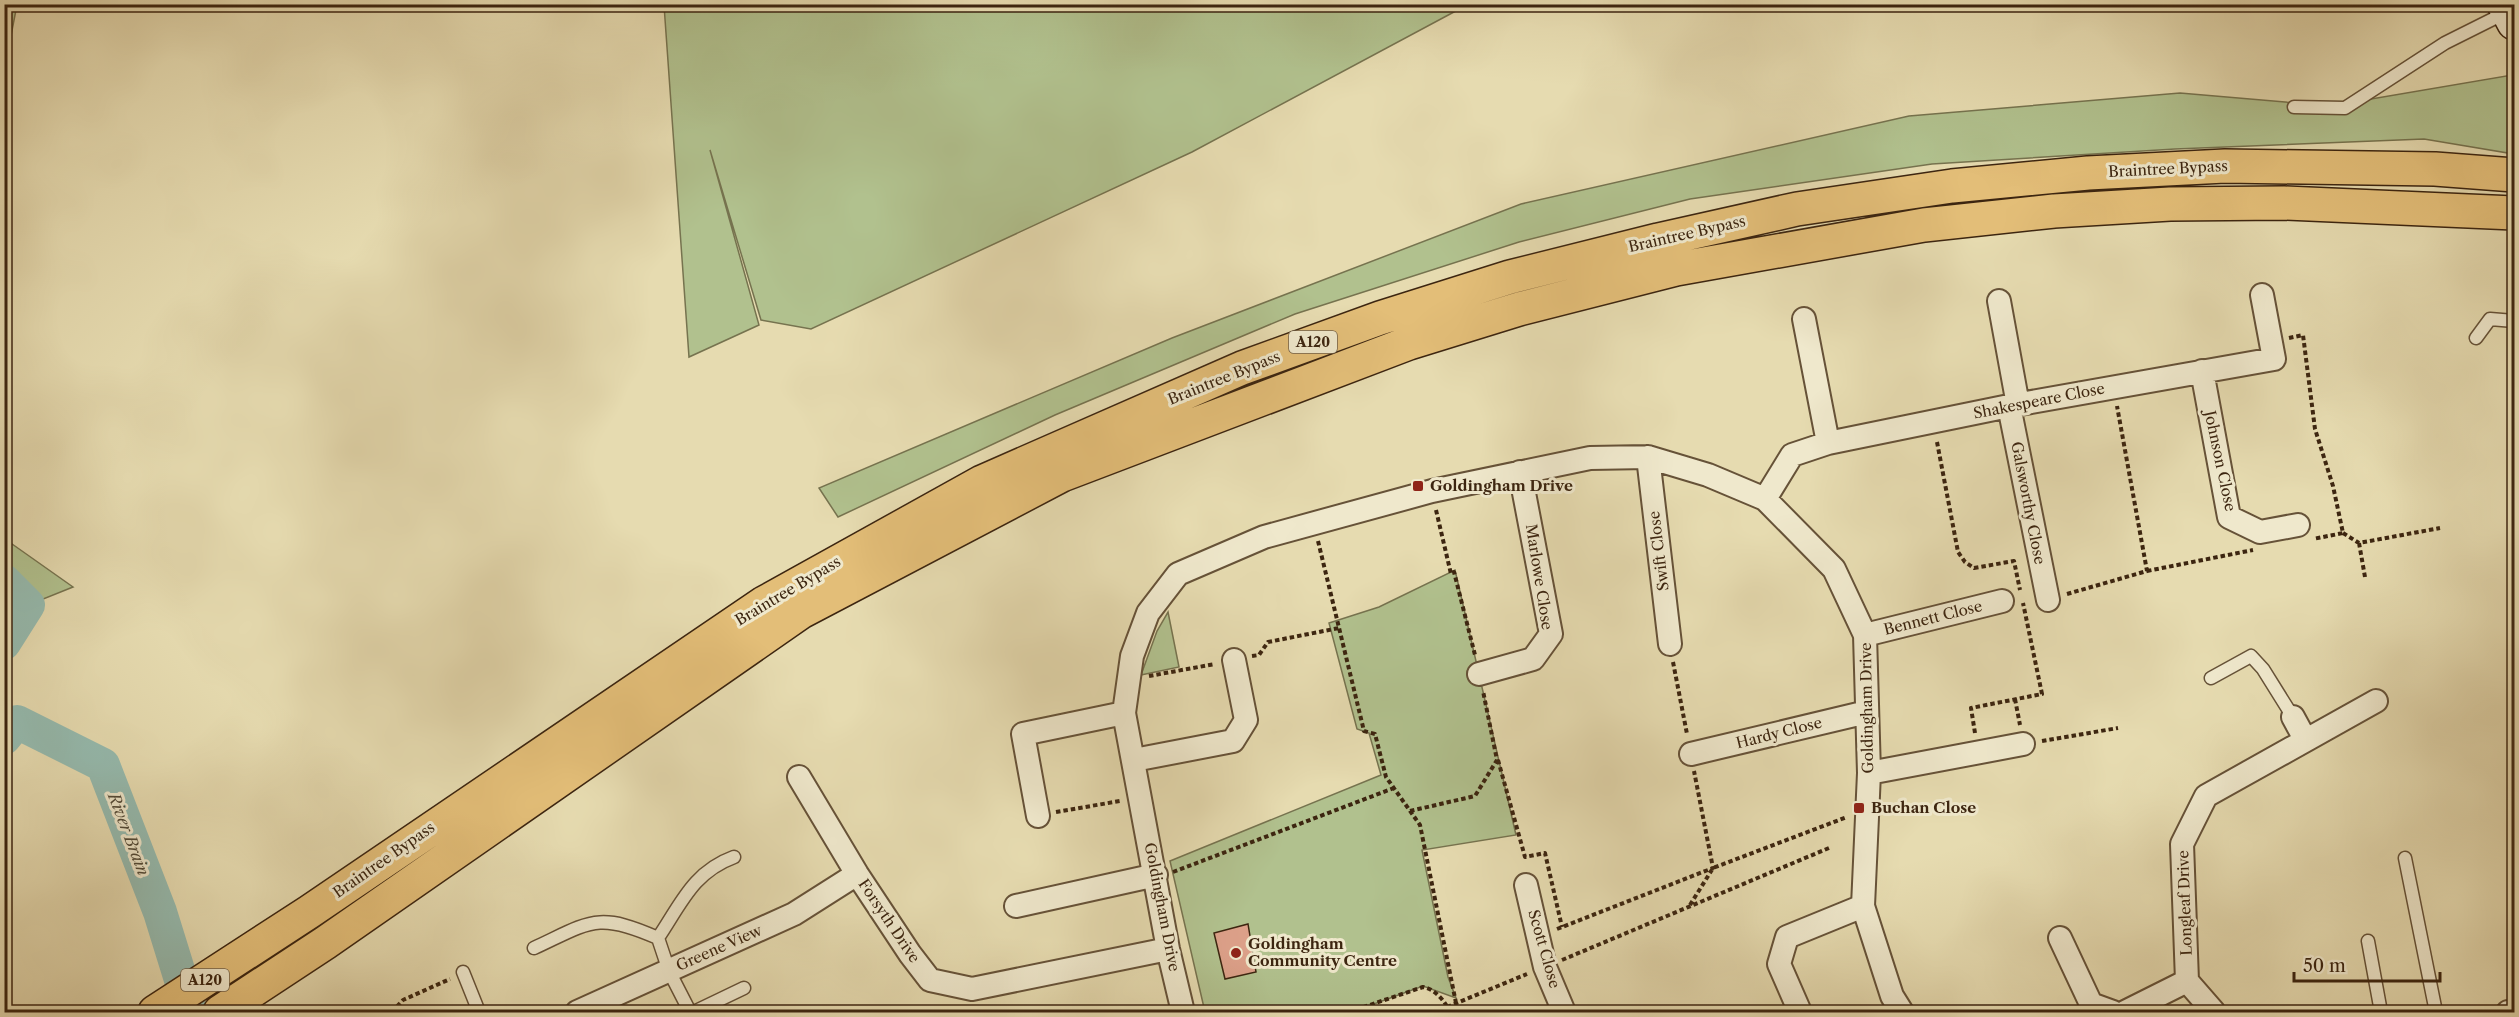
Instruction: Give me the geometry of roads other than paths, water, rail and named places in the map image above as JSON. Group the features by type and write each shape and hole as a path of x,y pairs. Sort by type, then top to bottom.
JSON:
{"highway":[{"name":"Braintree Bypass","path":"155,1012 764,603 982,482 1242,368 1380,318 1510,278 1658,240 1797,209 1952,186 2088,173 2225,166 2435,169 2514,175"},
{"name":"Braintree Bypass","path":"220,1012 801,612 1062,475 1409,343 1519,309 1676,269 1924,225 2054,211 2170,204 2284,202 2514,213"}],"street":[{"name":"Shakespeare Close","path":"1765,499 1792,455 1828,443 2114,387 2274,359 2262,295"},
{"name":"Galsworthy Close","path":"2000,301 2014,406 2048,600"},
{"path":"1804,319 1828,443"},
{"name":"Johnson Close","path":"2202,371 2229,517 2260,532 2305,532"},
{"name":"Goldingham Drive","path":"1183,1012 1168,949 1124,713 1132,656 1148,613 1178,574 1264,537 1432,491 1590,458 1648,457 1708,475 1765,499 1834,569 1865,635 1869,773 1863,906"},
{"name":"Swift Close","path":"1648,457 1670,644"},
{"name":"Marlowe Close","path":"1479,674 1533,659 1551,634 1520,472"},
{"name":"Bennett Close","path":"1865,635 2002,601"},
{"path":"1134,760 1233,741 1246,720 1234,660"},
{"name":"Longleaf Drive","path":"2187,981 2182,844 2206,796 2376,701"},
{"name":"Hardy Close","path":"1691,754 1868,712"},
{"path":"1038,816 1023,734 1124,713"},
{"path":"2294,717 2305,739"},
{"path":"1869,773 2023,744"},
{"name":"Forsyth Drive","path":"800,777 857,874 930,980 972,989 1168,949"},
{"name":"Greene View","path":"577,1012 794,914 857,874"},
{"path":"1016,906 1156,877"},
{"name":"Scott Close","path":"1526,885 1545,967 1564,1012"},
{"path":"1800,1012 1779,964 1787,937 1863,906 1892,996 1902,1012"},
{"path":"2060,938 2080,962 2091,1004 2113,1012"},
{"path":"2125,1012 2187,981 2214,1012"},
{"path":"2508,1012 2514,1012"}],"lane":[{"path":"2294,107 2345,108 2445,43 2509,13"},
{"path":"2476,338 2490,319 2514,321"},
{"path":"2211,678 2251,656 2264,669 2294,717"},
{"path":"658,938 703,873 714,864 734,857"},
{"path":"2405,858 2436,1012"},
{"path":"534,948 588,923 604,920 658,938"},
{"path":"658,938 669,970 692,1012 744,988"},
{"path":"2368,941 2381,1012"},
{"path":"464,972 479,1012"}],"waterway":[{"name":"River Brain","path":"4,581 28,605 4,643"},
{"name":"River Brain","path":"4,738 17,722 103,765 160,912 191,1012"}],"place":[{"name":"Goldingham Drive","path":"1418,486"},
{"name":"Buchan Close","path":"1859,808"},
{"name":"Goldingham Community Centre","path":"1236,953"}]}
